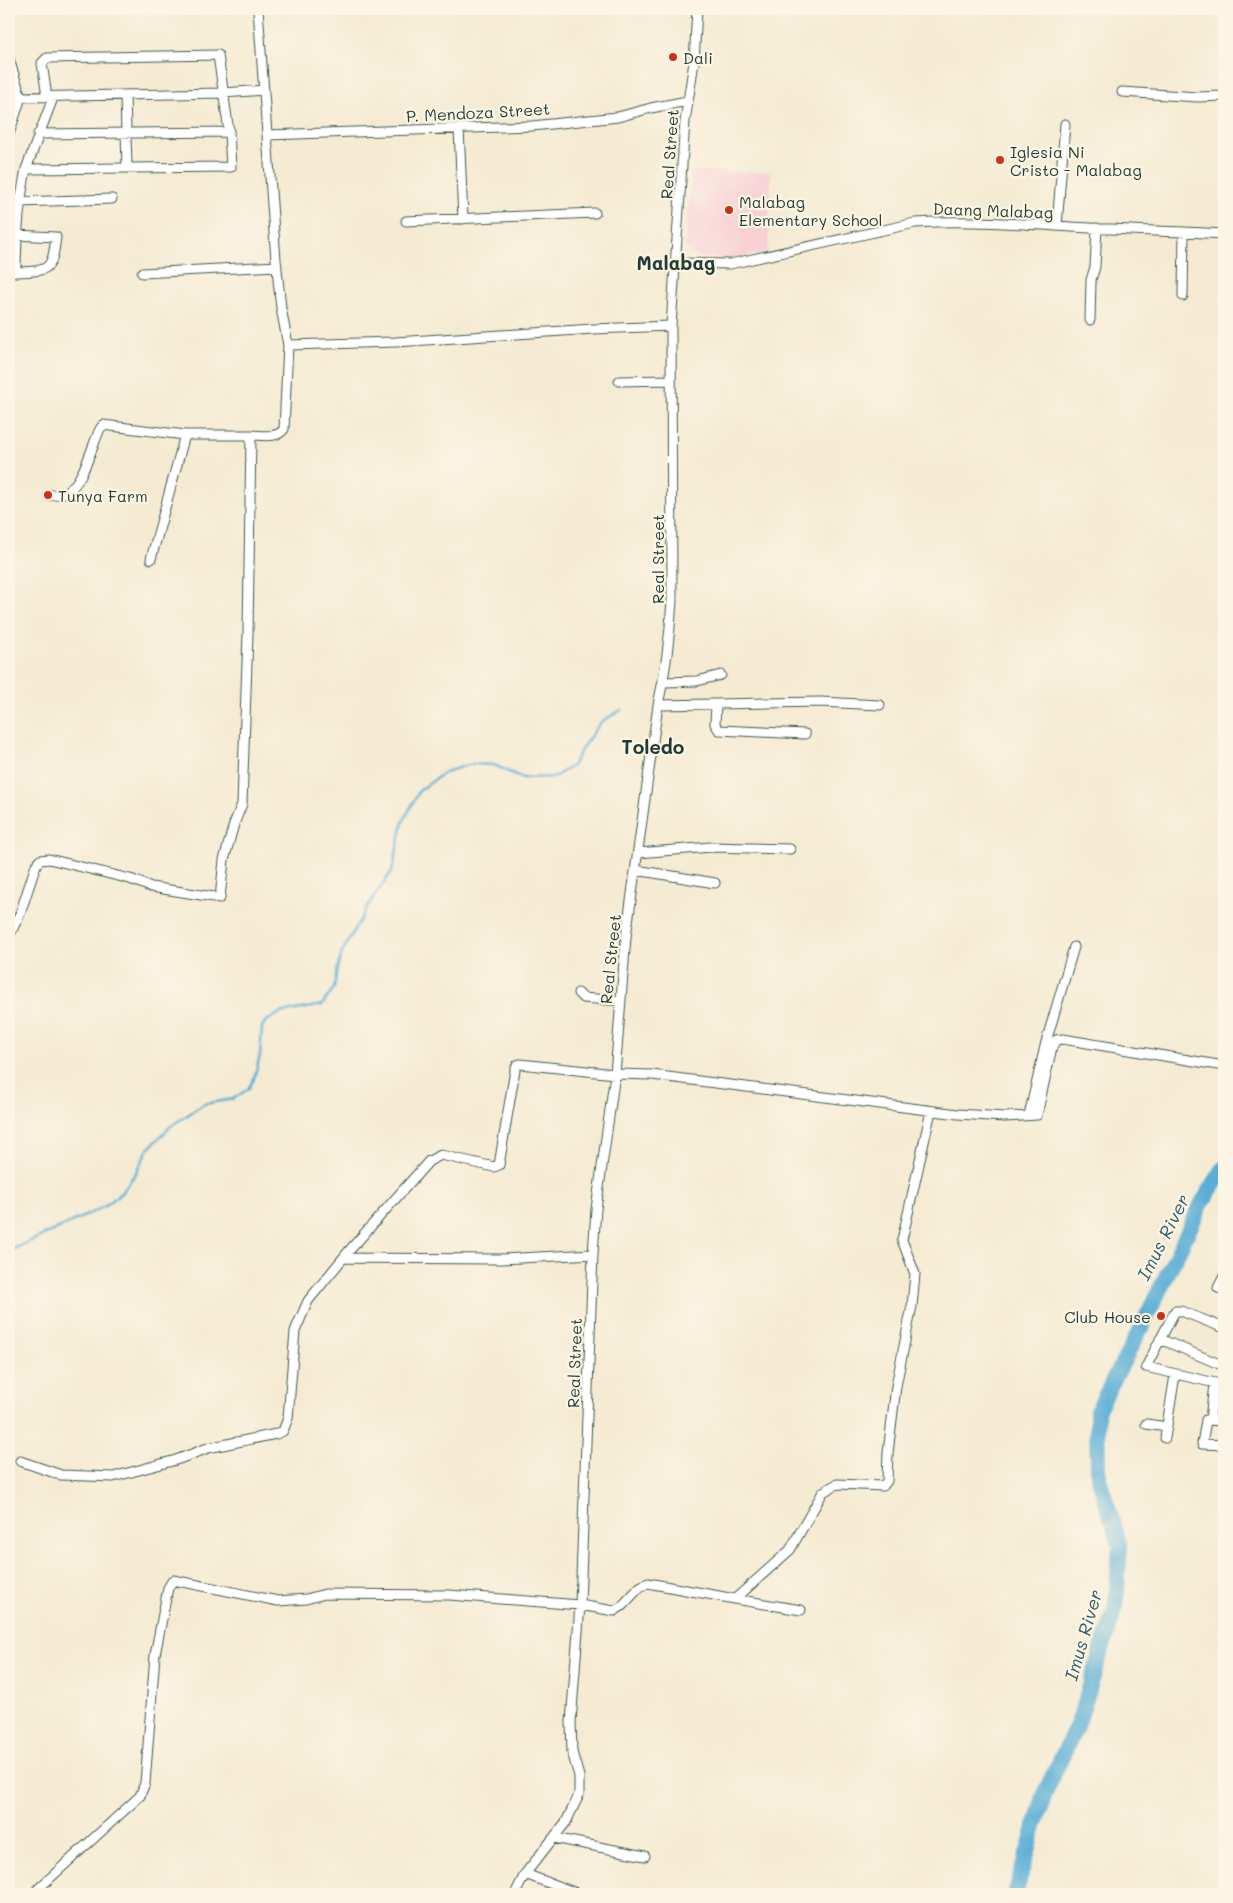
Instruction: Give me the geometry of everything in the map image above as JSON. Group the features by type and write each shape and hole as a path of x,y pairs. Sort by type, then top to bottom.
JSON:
{"street":[{"path":"49,495 63,494 73,488 80,478 103,425 185,435 274,436 281,433 284,429 288,345 277,266 258,9"},
{"name":"Real Street","path":"514,1894 525,1874 566,1822 579,1794 579,1776 572,1752 570,1722 580,1605 593,1254 596,1209 615,1074 626,937 658,705 670,636 672,600 671,326 687,101 694,62 697,9"},
{"path":"16,235 56,237 54,253 50,264 40,271 16,272 16,235 26,169 50,97 42,63 48,58 218,55 229,132 231,167 26,169"},
{"path":"9,59 21,97 9,134"},
{"path":"21,97 223,93 264,90"},
{"path":"1122,92 1198,97 1224,96"},
{"path":"125,95 127,167"},
{"name":"P. Mendoza Street","path":"267,135 532,126 618,117 687,101"},
{"path":"1057,226 1065,124"},
{"path":"459,128 462,219"},
{"path":"38,134 229,132"},
{"path":"9,198 20,202 112,199"},
{"path":"406,221 595,213"},
{"name":"Daang Malabag","path":"675,263 730,264 915,224 996,221 1057,226 1224,234"},
{"path":"1090,320 1091,280 1095,267 1097,228"},
{"path":"1183,296 1184,232"},
{"path":"142,273 277,266"},
{"path":"288,345 396,342 593,329 671,326"},
{"path":"619,381 671,380"},
{"path":"151,559 185,435"},
{"path":"9,936 20,914 36,865 40,860 49,860 130,879 151,887 220,898 224,860 242,804 252,435"},
{"path":"663,682 697,681 721,675"},
{"path":"658,705 820,702 880,705"},
{"path":"716,704 716,724 719,730 805,734"},
{"path":"638,853 711,847 790,849"},
{"path":"636,870 716,883"},
{"path":"1029,1115 1046,1042 1074,947"},
{"path":"578,993 583,998 621,1001"},
{"path":"20,1461 61,1475 113,1477 176,1460 208,1448 283,1431 288,1418 296,1331 308,1301 343,1258 429,1161 441,1155 494,1167 499,1165 517,1065 520,1064 615,1074 661,1076 931,1111 1005,1117 1037,1115 1052,1047 1056,1040 1063,1039 1224,1066"},
{"path":"735,1599 790,1550 823,1492 837,1484 883,1486 887,1481 888,1454 896,1386 912,1306 915,1274 902,1240 931,1111"},
{"path":"343,1258 501,1259 593,1254"},
{"path":"1224,1276 1218,1288 1224,1290"},
{"path":"1224,1328 1181,1311 1175,1311 1146,1367 1224,1385"},
{"path":"1160,1339 1224,1366"},
{"path":"1165,1438 1175,1374"},
{"path":"1210,1420 1214,1384"},
{"path":"1224,1421 1206,1420 1202,1444 1224,1445"},
{"path":"1146,1424 1167,1427"},
{"path":"34,1894 140,1796 145,1783 155,1655 168,1588 173,1580 278,1601 306,1599 325,1594 449,1595 580,1605 614,1611 622,1606 640,1587 648,1583 801,1610"},
{"path":"554,1838 645,1856"},
{"path":"525,1874 579,1894"}],"shaded area":[{"name":"Malabag Elementary School","path":"691,171 771,172 768,252 731,258 699,258 685,248"}],"waterway":[{"path":"9,1251 105,1206 121,1193 136,1173 148,1149 171,1126 204,1104 233,1099 248,1089 254,1079 260,1055 262,1027 265,1022 280,1013 322,1005 334,988 342,952 368,906 392,871 403,822 419,791 445,772 472,764 494,765 522,778 554,777 572,766 584,745 601,722 621,710"},
{"name":"Imus River","path":"1015,1894 1046,1790 1078,1723 1116,1606 1120,1545 1098,1476 1097,1411 1139,1332 1202,1203 1224,1168"}],"place":[{"name":"Dali","path":"673,57"},
{"name":"Iglesia Ni Cristo - Malabag","path":"1000,160"},
{"name":"Malabag Elementary School","path":"729,210"},
{"name":"Tunya Farm","path":"48,495"},
{"name":"Club House","path":"1161,1316"}],"district":[{"name":"Malabag","path":"676,262"},
{"name":"Toledo","path":"653,746"}]}
